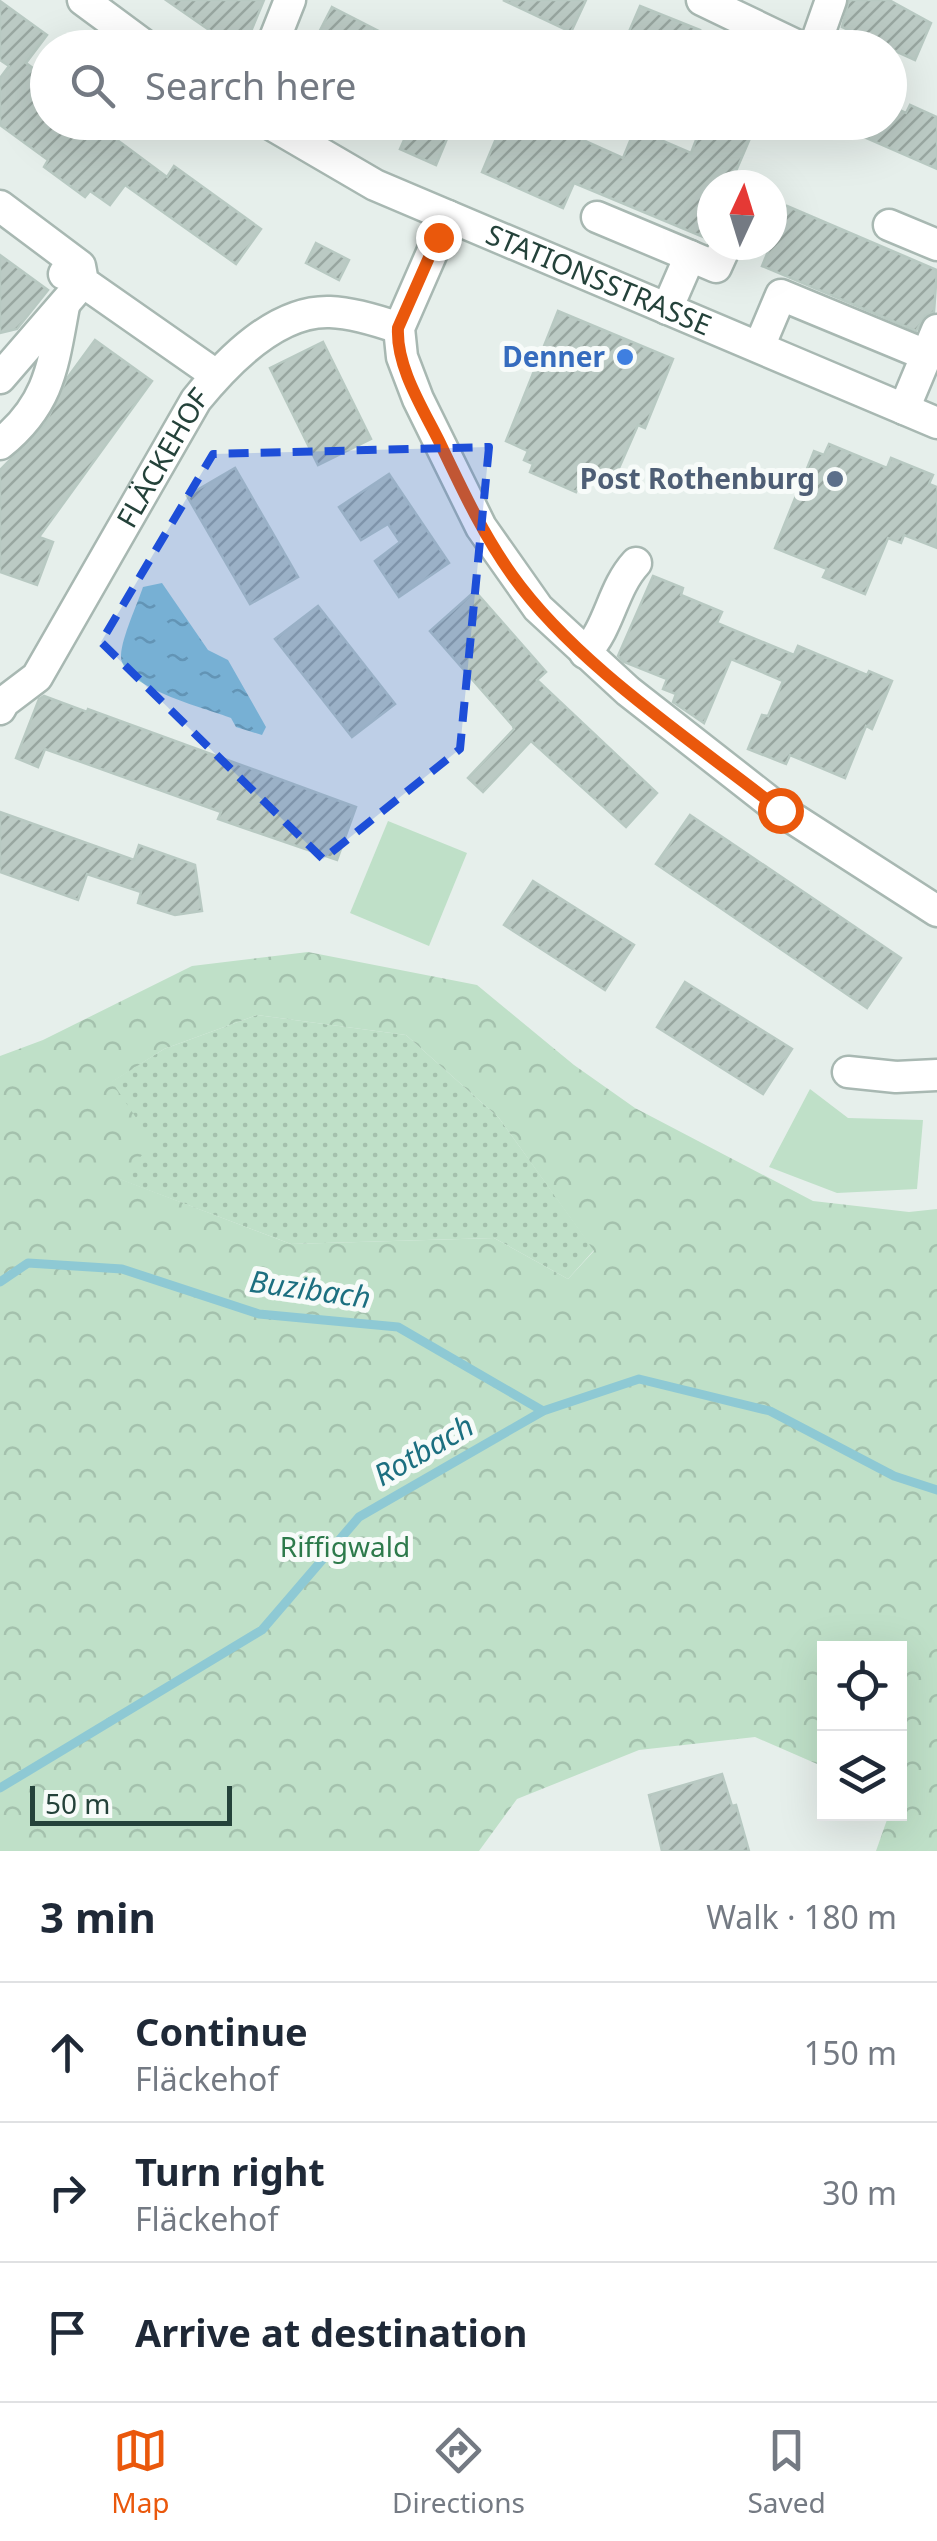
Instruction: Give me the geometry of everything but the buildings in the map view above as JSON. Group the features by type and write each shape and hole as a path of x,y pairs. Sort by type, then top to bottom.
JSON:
{"street":[{"path":"84,0 124,30"},
{"path":"278,30 290,0"},
{"path":"702,0 764,30"},
{"path":"820,30 831,0"},
{"name":"STATIONSSTRASSE","path":"298,140 375,185 937,423"},
{"path":"0,206 80,266 50,379 20,428 0,444"},
{"path":"448,216 398,328 402,357 418,399 481,527 538,608 628,691 780,810 937,911"},
{"path":"597,217 697,259"},
{"path":"889,225 937,246"},
{"path":"13,235 66,275 74,293 216,376"},
{"path":"667,309 690,256"},
{"path":"699,260 716,267 719,260"},
{"path":"0,378 74,293"},
{"path":"759,347 781,295 931,342 904,409"},
{"name":"FLÄCKEHOF","path":"0,709 37,678 196,400 216,376 264,335 303,315 340,313 398,328"},
{"path":"585,653 596,641 622,583 636,564"},
{"path":"848,1072 896,1078 937,1075"}],"highlighted area":[{"path":"489,447 460,749 323,859 101,642 213,454"}],"green space":[{"path":"388,821 467,853 429,946 350,913"},
{"name":"Riffigwald","path":"308,952 477,985 574,1065 635,1108 813,1201 909,1212 937,1209 937,1851 876,1851 887,1821 907,1821 907,1641 817,1641 817,1764 755,1737 639,1750 517,1799 479,1851 0,1851 0,1056 43,1040 192,966","holes":["257,1015 406,1035 499,1118 594,1251 568,1279 494,1238 291,1244 120,1179 153,1143 112,1082 164,1049"]},
{"path":"257,1015 406,1035 499,1118 594,1250 568,1279 494,1238 291,1244 119,1179 111,1082 164,1049"},
{"path":"810,1089 848,1118 923,1120 917,1189 837,1193 769,1167"}],"water":[{"path":"162,583 208,650 228,660 266,727 262,735 236,727 231,718 148,686 124,666 122,648 143,587"}],"waterway":[{"name":"Buzibach","path":"0,1282 28,1263 122,1269 259,1314 398,1327 543,1411"},
{"name":"Rotbach","path":"0,1788 262,1630 359,1517 543,1411 639,1379 770,1411 894,1476 937,1490"}],"place":[{"name":"Denner","path":"625,357"},
{"name":"Post Rothenburg","path":"835,479"}],"route":[{"path":"438,237 398,328 398,340 418,399 481,527 538,608 572,642 780,810"}]}
